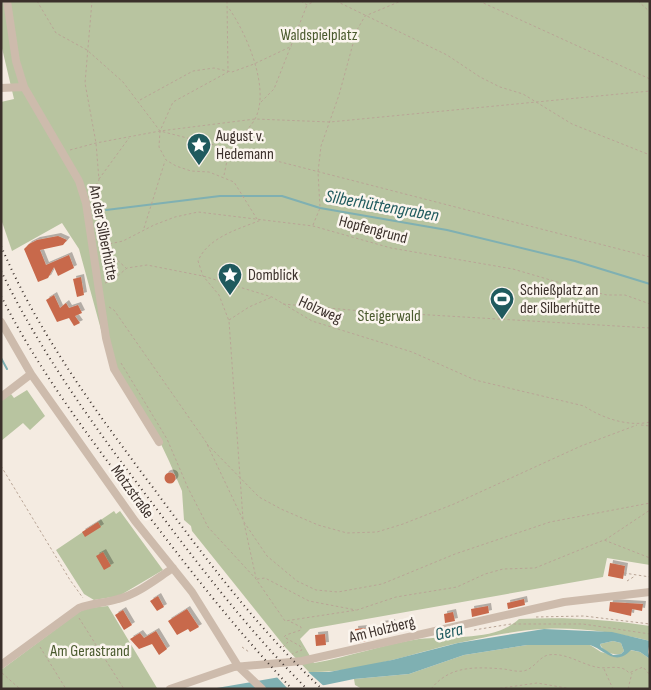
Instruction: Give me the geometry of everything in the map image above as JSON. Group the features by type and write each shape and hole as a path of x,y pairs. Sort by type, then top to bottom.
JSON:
{"street":[{"name":"An der Silberhütte","path":"7,1 16,61 24,87 79,181 86,203 106,343 117,376 146,418 158,442"},
{"path":"1,88 24,87"},
{"name":"Motzstraße","path":"1,322 31,374 135,521 192,592 238,666 262,689"},
{"path":"1,396 31,374"},
{"path":"1,665 88,604 120,599 149,584 173,568"},
{"name":"Am Holzberg","path":"170,689 238,666 302,661 518,614 564,602 650,592"}],"path":[{"path":"37,1 56,33 87,50 122,82 138,100 160,131 650,258"},
{"path":"92,1 85,83 96,143 99,180"},
{"path":"227,1 228,72"},
{"path":"300,1 308,5"},
{"path":"261,102 274,89 308,5 315,1"},
{"path":"336,1 447,55 500,87 523,94 572,124 650,155"},
{"path":"313,226 320,208 318,172 321,146 354,40 358,37 357,30 365,16 401,1"},
{"path":"479,1 650,79"},
{"path":"638,1 650,12"},
{"path":"224,176 231,150 255,119 261,102 260,85 254,64 239,23 227,6"},
{"path":"258,220 234,182 224,176 191,171 166,160 159,147 160,131 173,102 228,72 254,64 292,46"},
{"path":"138,100 193,71 214,68 228,72"},
{"path":"62,153 96,143 160,131 255,119 330,122 650,92"},
{"path":"86,203 99,180 130,137"},
{"path":"144,230 155,188 166,160"},
{"name":"Hopfengrund","path":"102,246 123,240 175,217 198,212 313,226 391,248 513,269 581,289 607,295 625,295 650,304"},
{"path":"256,579 244,522 229,321 219,295 203,276 198,260 201,254 223,236 261,220"},
{"path":"92,243 102,246 126,268 113,280 99,286"},
{"name":"Holzweg","path":"126,268 147,265 203,276 272,297 312,321 412,352 475,380 584,406 597,415 639,425 650,422"},
{"path":"229,321 249,307 272,297"},
{"path":"101,300 114,310 206,442 240,480 259,497 281,510 318,525 347,532 377,532 403,524 581,446 639,425 650,426"},
{"path":"282,304 362,311 650,328"},
{"path":"118,359 167,439 188,488 208,527 256,579 283,618 291,621 357,610 396,597 457,587 485,574 503,569 535,568 604,540 650,510"},
{"path":"206,442 244,522 266,556 297,580 316,590 338,592 382,584 455,554 550,522 650,503"},
{"path":"1,466 70,580 88,604"},
{"path":"604,540 650,558"},
{"path":"624,574 649,577 649,583"},
{"path":"627,581 636,575"},
{"path":"256,579 265,578 308,601 357,610"},
{"path":"75,612 124,689"},
{"path":"518,614 528,617 584,616 650,624"},
{"path":"291,621 290,624 301,627 301,630 286,635 284,638 300,646 302,650 291,654"},
{"path":"472,631 512,624 583,624 650,634"},
{"path":"36,641 66,689"},
{"path":"284,647 289,642"},
{"path":"242,647 249,652"},
{"path":"431,689 439,679 450,672 468,668 520,672 530,668 546,655 576,659 604,668 613,667 632,673 643,667 650,675"},
{"path":"604,668 613,689"},
{"path":"1,672 20,689"},
{"path":"628,689 632,673"},
{"path":"495,689 536,684 572,689"},
{"path":"418,689 425,689"}],"green space":[{"name":"Steigerwald","path":"1,1 650,1 650,565 607,558 603,577 310,629 300,639 314,663 419,639 485,634 509,626 519,619 584,619 650,626 650,641 584,630 534,630 501,634 440,647 366,666 309,672 285,647 192,531 191,526 184,520 182,491 160,442 109,359 79,249 62,223 12,251 1,219 1,102 14,99 1,44"},
{"path":"27,390 45,416 30,430 23,423 1,441 1,401 11,394 14,398"},
{"path":"114,511 116,514 120,511 163,570 119,596 94,600 84,594 56,550"},
{"name":"Am Gerastrand","path":"108,606 157,688 1,689 1,670 79,612 88,608"},
{"path":"613,641 621,643 624,651 621,654 609,653 600,644"},
{"path":"527,645 590,645 601,652 620,657 630,650 640,652 650,659 650,689 362,689 355,685 354,679 409,674 464,655"}],"water":[{"path":"544,629 612,632 650,641 648,652 650,659 640,652 631,650 620,657 610,656 590,645 527,645 464,655 409,674 354,679 294,689 211,689 309,672 329,672 392,660 458,643","holes":["613,641 621,643 624,651 621,654 613,655 601,647 600,644"]}],"pier":[{"path":"306,670 326,688 288,689 275,675"}],"building":[{"path":"58,236 67,240 63,245 40,250 46,265 69,255 74,268 58,276 54,267 48,278 38,282 24,249 37,240"},
{"path":"81,277 84,295 77,297 73,279"},
{"path":"54,295 60,308 66,303 69,308 78,305 82,313 75,316 80,323 74,326 69,318 57,322 46,300"},
{"path":"168,473 172,473 175,478 174,482 168,483 165,480 165,476"},
{"path":"98,522 101,527 85,537 82,532"},
{"path":"103,552 111,566 104,570 96,556"},
{"path":"610,563 625,566 623,579 608,576"},
{"path":"158,596 164,607 157,611 150,601"},
{"path":"524,599 525,605 508,609 507,603"},
{"path":"610,602 643,604 642,611 632,609 631,616 609,611"},
{"path":"488,606 489,613 472,617 471,609"},
{"path":"187,609 199,627 190,632 188,629 177,635 168,621"},
{"path":"123,610 132,625 124,630 115,615"},
{"path":"453,612 455,621 445,623 444,614"},
{"path":"392,622 394,633 382,635 381,624"},
{"path":"365,628 366,641 357,643 355,629"},
{"path":"156,631 167,649 159,655 152,644 139,649 130,639 140,633 144,638"},
{"path":"325,634 326,645 316,646 315,635"}],"waterway":[{"name":"Silberhüttengraben","path":"106,210 220,196 282,196 320,208 447,230 575,261 650,284"},
{"name":"Silberhüttengraben","path":"1,358 7,369"}],"railway":[{"path":"1,246 16,279 51,342 111,431 193,541 254,618 322,689"},
{"path":"1,271 52,362 111,447 226,599 265,645 307,689"},
{"path":"1,296 47,375 99,449 211,596 292,689"}],"place":[{"name":"August v. Hedemann","path":"199,166"},
{"name":"Domblick","path":"230,296"},
{"name":"Schießplatz an der Silberhütte","path":"502,320"}],"park label":[{"name":"Waldspielplatz","path":"319,35"}],"water label":[{"name":"Gera","path":"449,632"}]}
